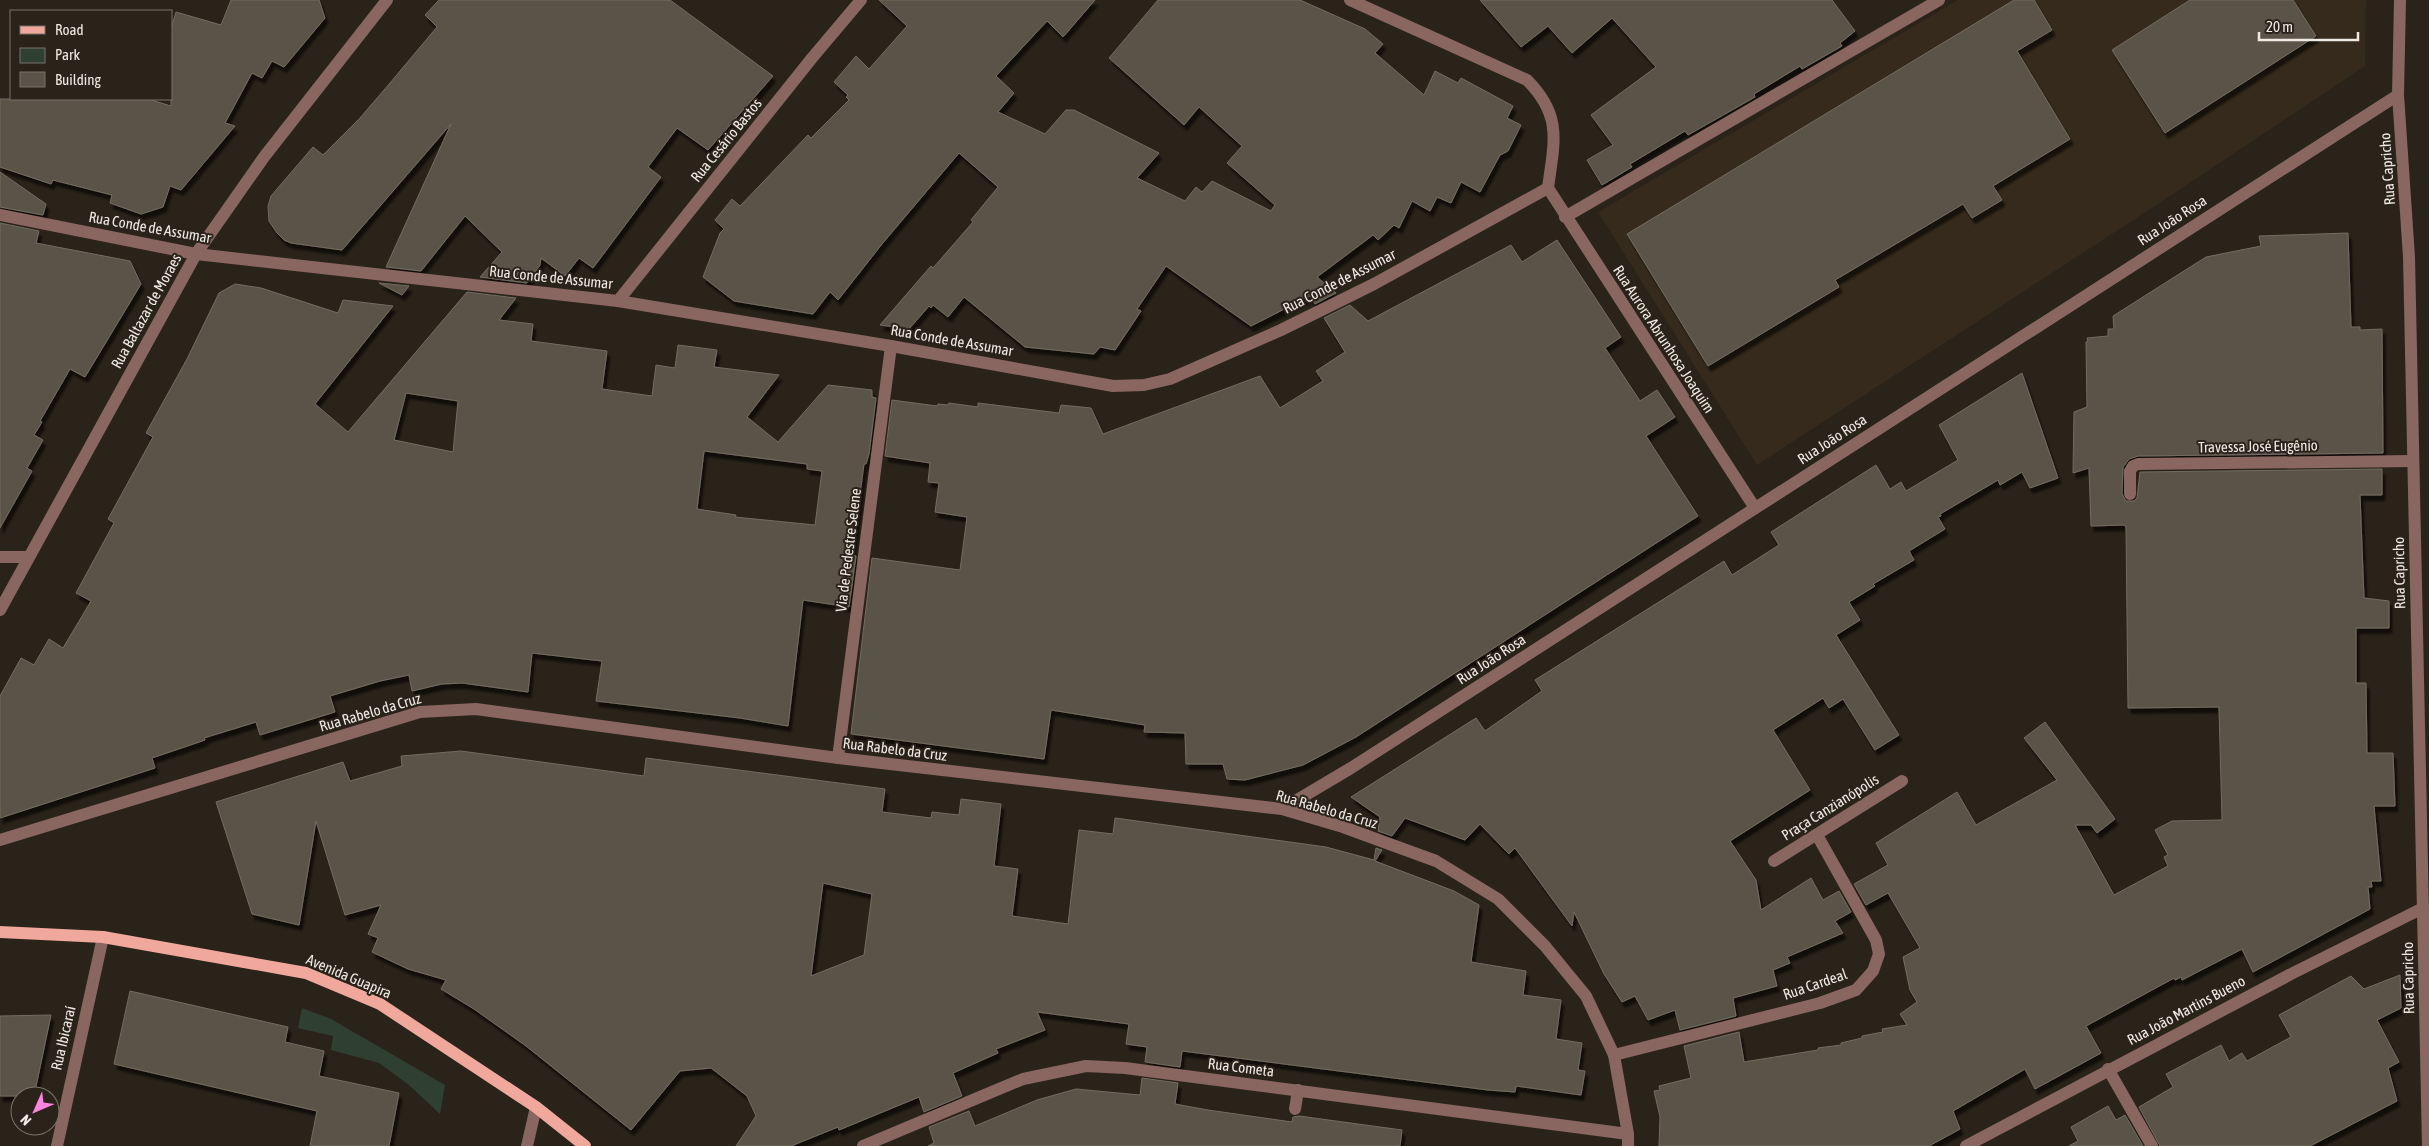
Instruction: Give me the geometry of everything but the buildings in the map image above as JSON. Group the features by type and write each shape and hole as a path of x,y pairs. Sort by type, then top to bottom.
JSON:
{"main road":[{"name":"Avenida Guapira","path":"0,932 103,937 306,972 380,1004 536,1107 586,1146"}],"street":[{"name":"Rua Baltazar de Moraes","path":"0,610 196,254 264,157 386,0"},
{"name":"Rua Cesário Bastos","path":"618,301 812,58 862,0"},
{"path":"1350,0 1527,80 1542,94 1551,111 1554,140 1548,188"},
{"path":"1565,217 1939,0"},
{"name":"Rua Capricho","path":"2400,0 2398,95 2408,257 2428,1146"},
{"name":"Rua João Rosa","path":"1282,809 1351,768 2398,95"},
{"name":"Rua Conde de Assumar","path":"0,215 196,254 618,301 891,346 1113,386 1144,385 1170,379 1281,330 1374,284 1548,188"},
{"name":"Rua Aurora Abrunhosa Joaquim","path":"1548,188 1755,508"},
{"name":"Via de Pedestre Selene","path":"838,758 891,346"},
{"name":"Travessa José Eugênio","path":"2130,494 2130,471 2133,466 2138,464 2413,461"},
{"path":"0,557 29,557"},
{"name":"Rua Rabelo da Cruz","path":"0,840 420,712 476,709 838,758 1282,809 1343,827 1436,861 1498,898 1545,946 1586,996 1614,1055 1628,1140"},
{"name":"Praça Canzianópolis","path":"1774,861 1902,781"},
{"name":"Rua Cardeal","path":"1614,1055 1820,1003 1856,990 1873,971 1879,954 1876,940 1817,834"},
{"name":"Rua João Martins Bueno","path":"1966,1146 2108,1069 2423,908"},
{"name":"Rua Ibicaraí","path":"57,1146 103,937"},
{"name":"Rua Cometa","path":"863,1146 1023,1078 1086,1066 1125,1068 1298,1090 1628,1140"},
{"path":"2108,1069 2152,1146"},
{"path":"1295,1109 1298,1090"},
{"path":"527,1146 536,1107"}],"shaded area":[{"path":"1958,0 2366,0 2365,66 2158,204 1757,465 1598,212"}],"green space":[{"path":"302,1008 331,1019 445,1085 440,1114 409,1085 379,1063 331,1050 333,1036 298,1028"}]}
